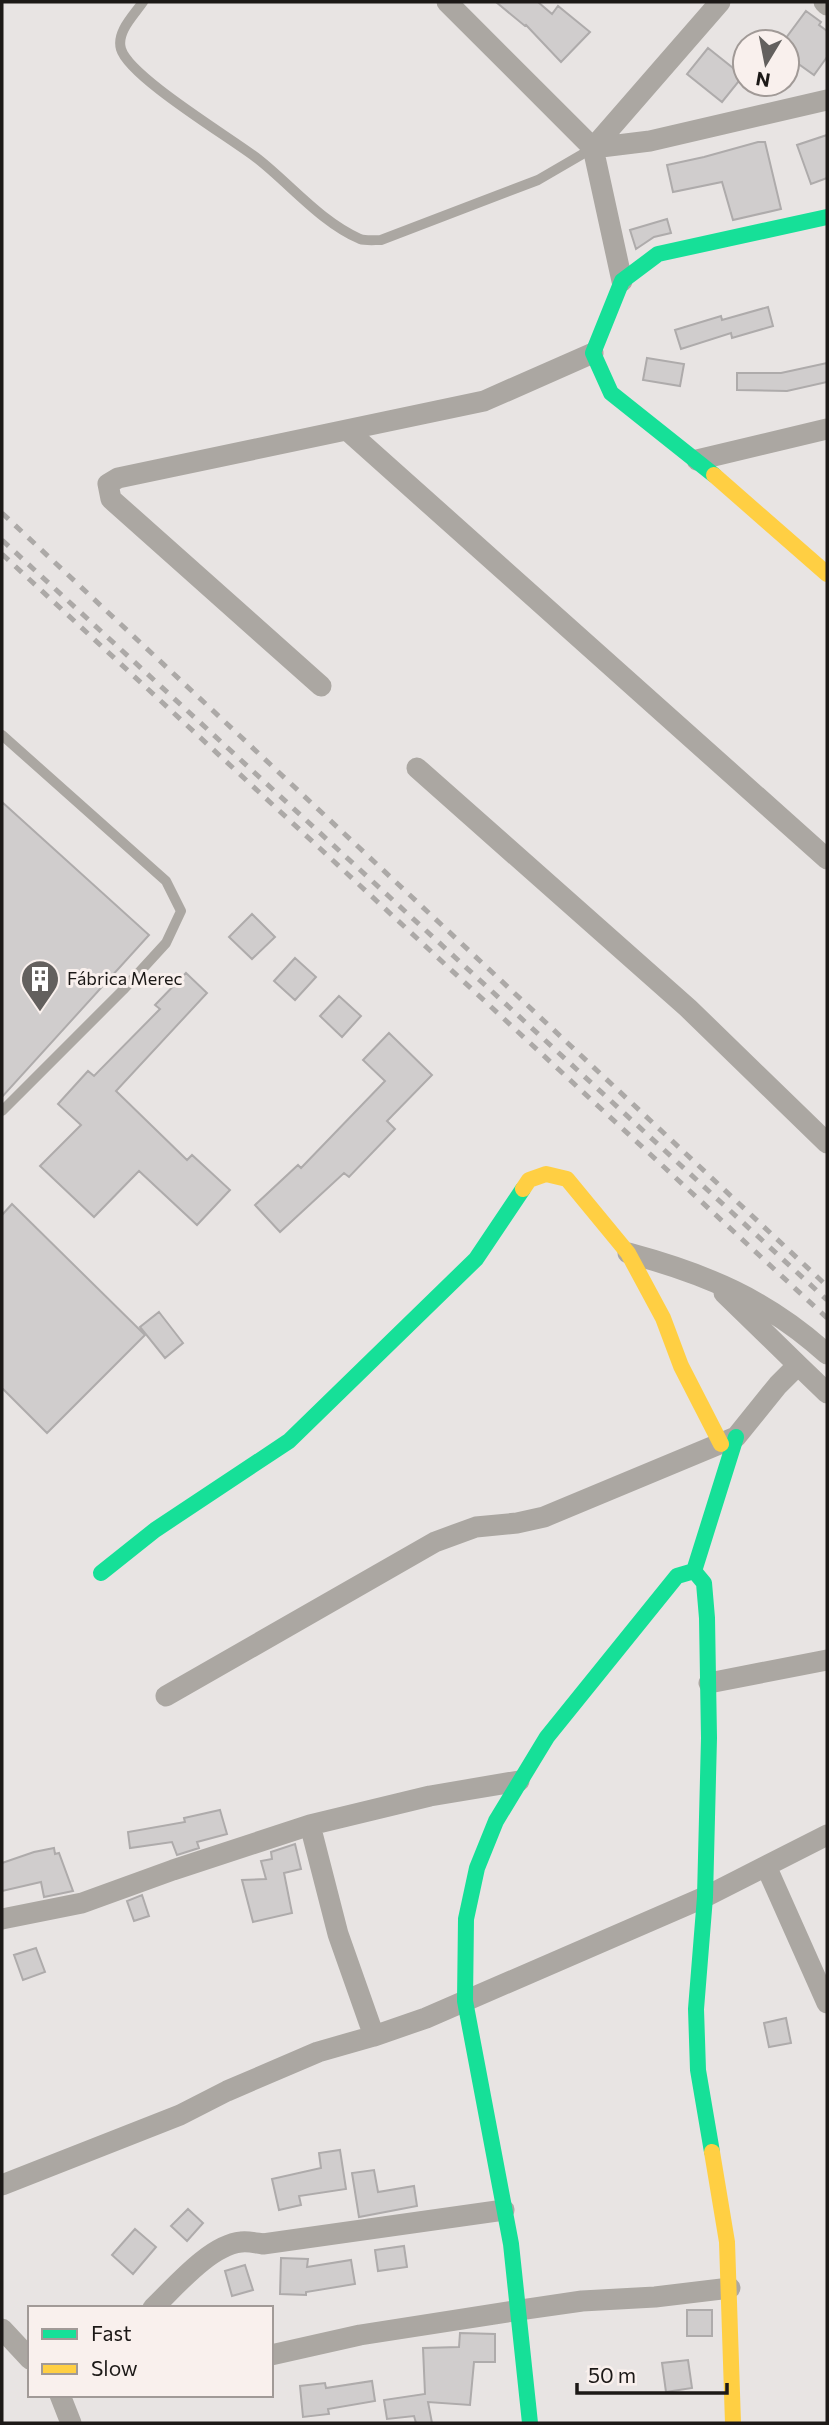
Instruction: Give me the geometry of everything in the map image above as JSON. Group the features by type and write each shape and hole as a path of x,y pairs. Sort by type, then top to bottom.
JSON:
{"street":[{"path":"447,2 593,148 622,281"},
{"path":"593,148 719,2"},
{"path":"593,148 650,141 827,100"},
{"path":"827,217 658,254 622,281 593,353 611,393 697,460 827,574"},
{"path":"321,686 111,499 108,484 118,478 484,401 593,353"},
{"path":"697,460 827,429"},
{"path":"348,431 827,859"},
{"path":"417,768 688,1008 827,1143"},
{"path":"101,1573 155,1530 289,1441 476,1258 529,1180 546,1174 567,1179 628,1253 663,1318 681,1366 729,1440 694,1571"},
{"path":"628,1253 693,1272 767,1306 827,1354"},
{"path":"710,1279 827,1393"},
{"path":"166,1696 435,1542 476,1527 544,1517 729,1440 798,1365"},
{"path":"694,1571 704,1583 708,1618 709,1683 705,1897 695,2009 698,2070 727,2242 733,2423"},
{"path":"530,2423 511,2244 465,2001 466,1919 477,1868 496,1821 547,1737 677,1576 694,1571"},
{"path":"709,1683 827,1660"},
{"path":"2,1919 82,1903 310,1825 430,1796 519,1781"},
{"path":"310,1825 338,1934 374,2036"},
{"path":"2,2185 180,2115 227,2091 318,2052 374,2036 465,2001 705,1897 827,1835"},
{"path":"766,1866 827,2003"},
{"path":"155,2306 199,2264 225,2247 241,2242 263,2244 504,2210"},
{"path":"273,2355 360,2335 520,2310 582,2301 655,2297 730,2288"},
{"path":"2,2329 28,2357"},
{"path":"61,2397 71,2423"}],"lane":[{"path":"143,2 120,38 121,50 130,63 175,102 257,159 326,217 362,240 381,240 538,180 593,148"},
{"path":"2,735 166,881 181,911 166,943 2,1111"}],"building":[{"path":"496,2 538,2 552,14 558,6 590,32 561,62 526,25"},
{"path":"806,11 821,22 819,25 827,31 827,57 814,75 801,66 801,28 793,28"},
{"path":"708,48 731,66 731,91 722,102 687,74"},
{"path":"827,135 827,178 811,184 797,145"},
{"path":"765,142 781,209 733,220 722,182 673,192 667,165"},
{"path":"667,219 671,233 654,237 636,249 630,230"},
{"path":"768,307 773,326 732,338 731,333 681,349 675,330 721,316 722,320"},
{"path":"647,358 684,364 680,386 643,380"},
{"path":"827,363 827,382 787,391 737,390 737,373 781,373"},
{"name":"Fábrica Merec","path":"2,802 149,935 2,1097"},
{"path":"252,914 275,937 252,959 229,937"},
{"path":"295,958 316,977 295,1000 274,981"},
{"path":"186,973 207,993 116,1091 187,1160 192,1155 230,1190 197,1225 139,1171 94,1217 40,1166 81,1125 58,1104 88,1071 94,1076 160,1009 155,1005"},
{"path":"339,996 361,1016 342,1037 320,1016"},
{"path":"389,1033 432,1075 387,1121 395,1129 349,1177 344,1173 280,1232 255,1205 298,1165 301,1168 385,1081 363,1060"},
{"path":"12,1204 145,1335 47,1433 2,1388 2,1215"},
{"path":"159,1312 183,1343 165,1358 140,1327"},
{"path":"220,1810 227,1834 197,1842 199,1848 177,1855 172,1842 130,1848 128,1832 185,1822 184,1818"},
{"path":"295,1844 301,1869 284,1873 292,1913 253,1922 242,1880 266,1879 261,1861 272,1859 271,1852"},
{"path":"54,1848 55,1854 59,1853 73,1891 44,1897 41,1882 2,1891 2,1863"},
{"path":"142,1895 149,1916 134,1921 127,1901"},
{"path":"36,1948 45,1972 23,1980 14,1955"},
{"path":"786,2018 791,2043 769,2047 764,2023"},
{"path":"340,2150 346,2189 299,2196 301,2205 279,2210 272,2179 321,2168 319,2153"},
{"path":"374,2170 378,2192 414,2186 417,2206 359,2217 352,2173"},
{"path":"188,2209 203,2223 187,2241 171,2226"},
{"path":"135,2229 156,2247 133,2274 112,2255"},
{"path":"404,2246 407,2267 378,2271 375,2250"},
{"path":"281,2258 308,2259 307,2267 351,2260 355,2284 306,2292 306,2295 280,2294"},
{"path":"245,2265 253,2290 232,2296 225,2271"},
{"path":"687,2310 712,2310 712,2336 687,2336"},
{"path":"460,2333 495,2334 495,2362 474,2362 470,2405 428,2402 432,2423 416,2423 414,2416 387,2419 384,2400 425,2394 423,2348 459,2347"},
{"path":"688,2360 692,2388 666,2392 662,2363"},
{"path":"372,2381 375,2401 328,2409 329,2414 303,2417 300,2386 325,2383 326,2388"}],"railway":[{"path":"2,513 827,1286"},
{"path":"2,540 827,1300"},
{"path":"2,554 827,1318"}],"traffic: fast":[{"path":"714,475 611,393 593,353 622,281 658,254 827,217"},
{"path":"101,1573 155,1530 289,1441 476,1259 523,1189"},
{"path":"694,1571 736,1437"},
{"path":"694,1571 704,1583 709,1738 705,1897 696,2009 698,2070 712,2152"},
{"path":"530,2423 511,2244 465,2001 466,1919 477,1868 496,1821 547,1737 677,1576 694,1571"}],"traffic: slow":[{"path":"714,475 827,574"},
{"path":"523,1189 529,1180 546,1174 567,1179 628,1253 663,1318 681,1366 721,1444"},
{"path":"712,2152 727,2242 733,2423"}],"place":[{"name":"Fábrica Merec","path":"40,1013"}]}
